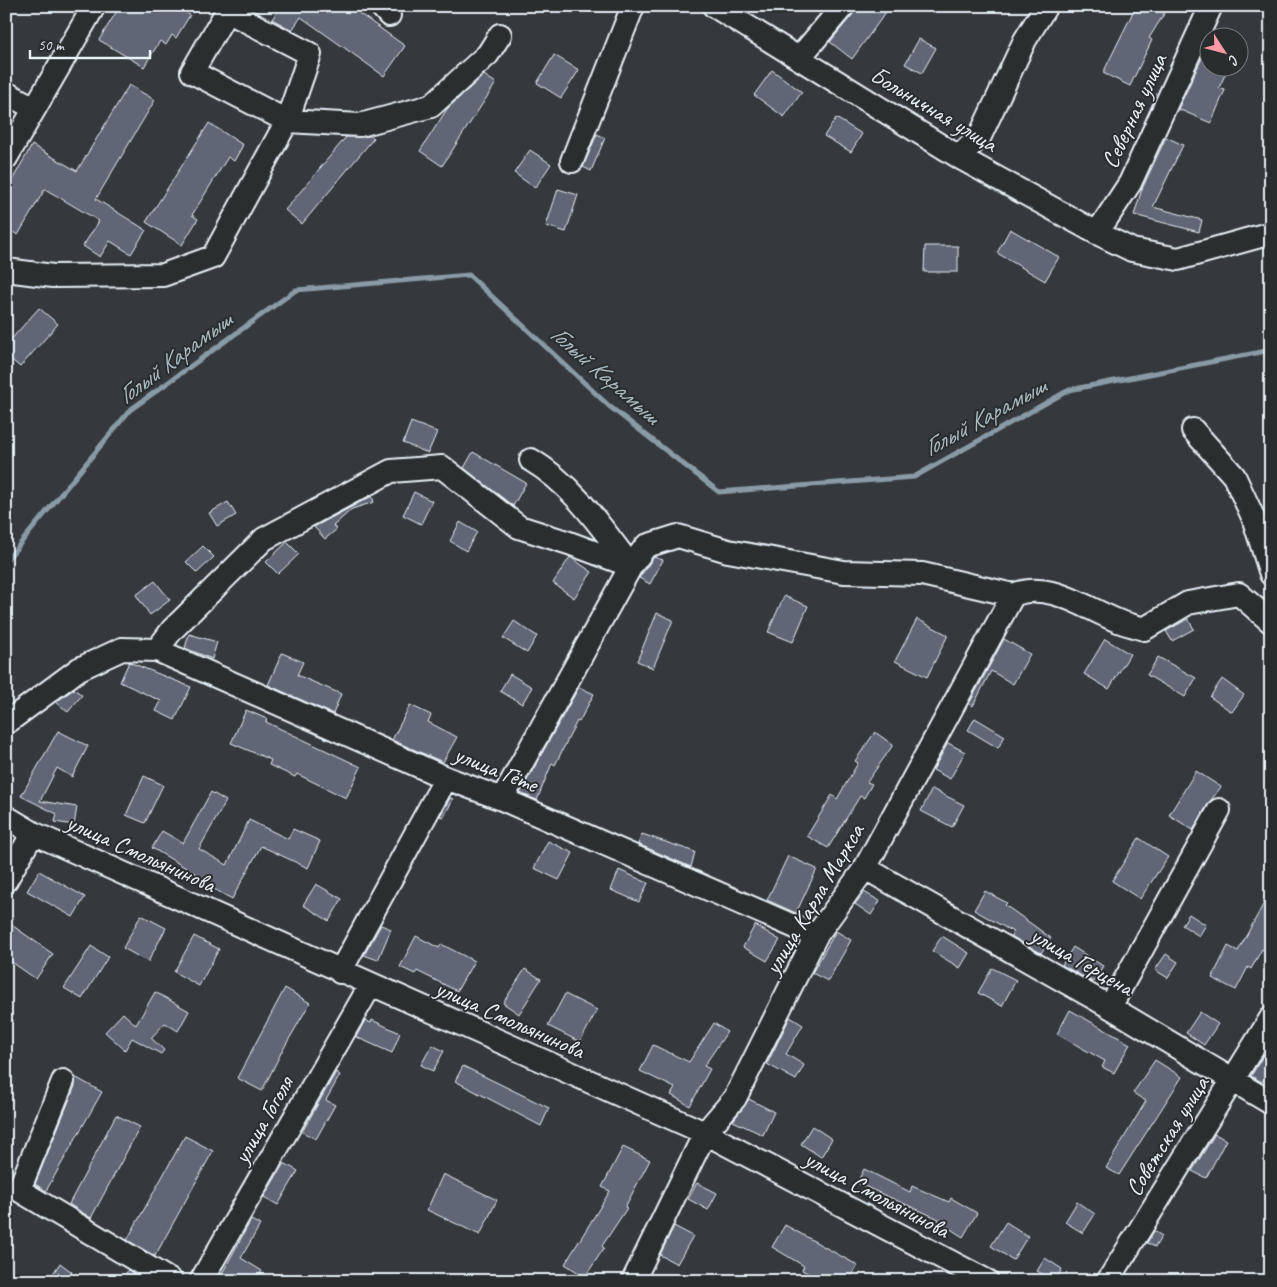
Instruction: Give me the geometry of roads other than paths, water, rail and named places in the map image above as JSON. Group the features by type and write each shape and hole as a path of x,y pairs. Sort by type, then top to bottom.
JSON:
{"street":[{"path":"6,158 94,6"},
{"path":"572,161 633,6"},
{"name":"Больничная улица","path":"714,6 800,57 959,157 1097,233 1132,250 1178,259 1271,234"},
{"path":"800,57 843,6"},
{"path":"959,157 980,136 1025,40 1046,6"},
{"name":"Северная улица","path":"1097,233 1130,183 1211,6"},
{"path":"6,270 53,276 163,275 213,257 286,121 310,54 227,11 192,72 286,121 360,125 431,106 488,54 500,35"},
{"path":"6,92 34,108"},
{"path":"1193,430 1234,476 1253,517 1271,574"},
{"path":"531,460 549,471 581,502 631,566"},
{"path":"6,723 79,669 122,649 157,650 172,630 264,539 391,471 442,467 519,528 569,543 631,566"},
{"path":"502,799 631,566 646,546 678,536 728,551 844,572 922,574 1013,596 1026,590 1065,596 1118,622 1144,628 1188,603 1239,594 1271,622"},
{"name":"улица Карла Маркса","path":"632,1281 705,1133 735,1098 816,936 865,868 1013,596"},
{"name":"улица Гёте","path":"157,650 446,778 502,799 816,936"},
{"path":"340,972 446,778"},
{"path":"1110,1007 1219,810"},
{"name":"улица Смольянинова","path":"6,817 33,833 370,986 705,1133 987,1281"},
{"path":"6,880 33,833"},
{"name":"улица Герцена","path":"865,868 1110,1007 1271,1103"},
{"name":"улица Гоголя","path":"201,1281 370,986"},
{"name":"Советская улица","path":"1108,1281 1271,1018"},
{"path":"63,1081 19,1190 171,1281"}],"waterway":[{"name":"Голый Карамыш","path":"6,561 130,410 296,290 469,275 609,406 719,492 914,477 1069,390 1271,350"}]}
